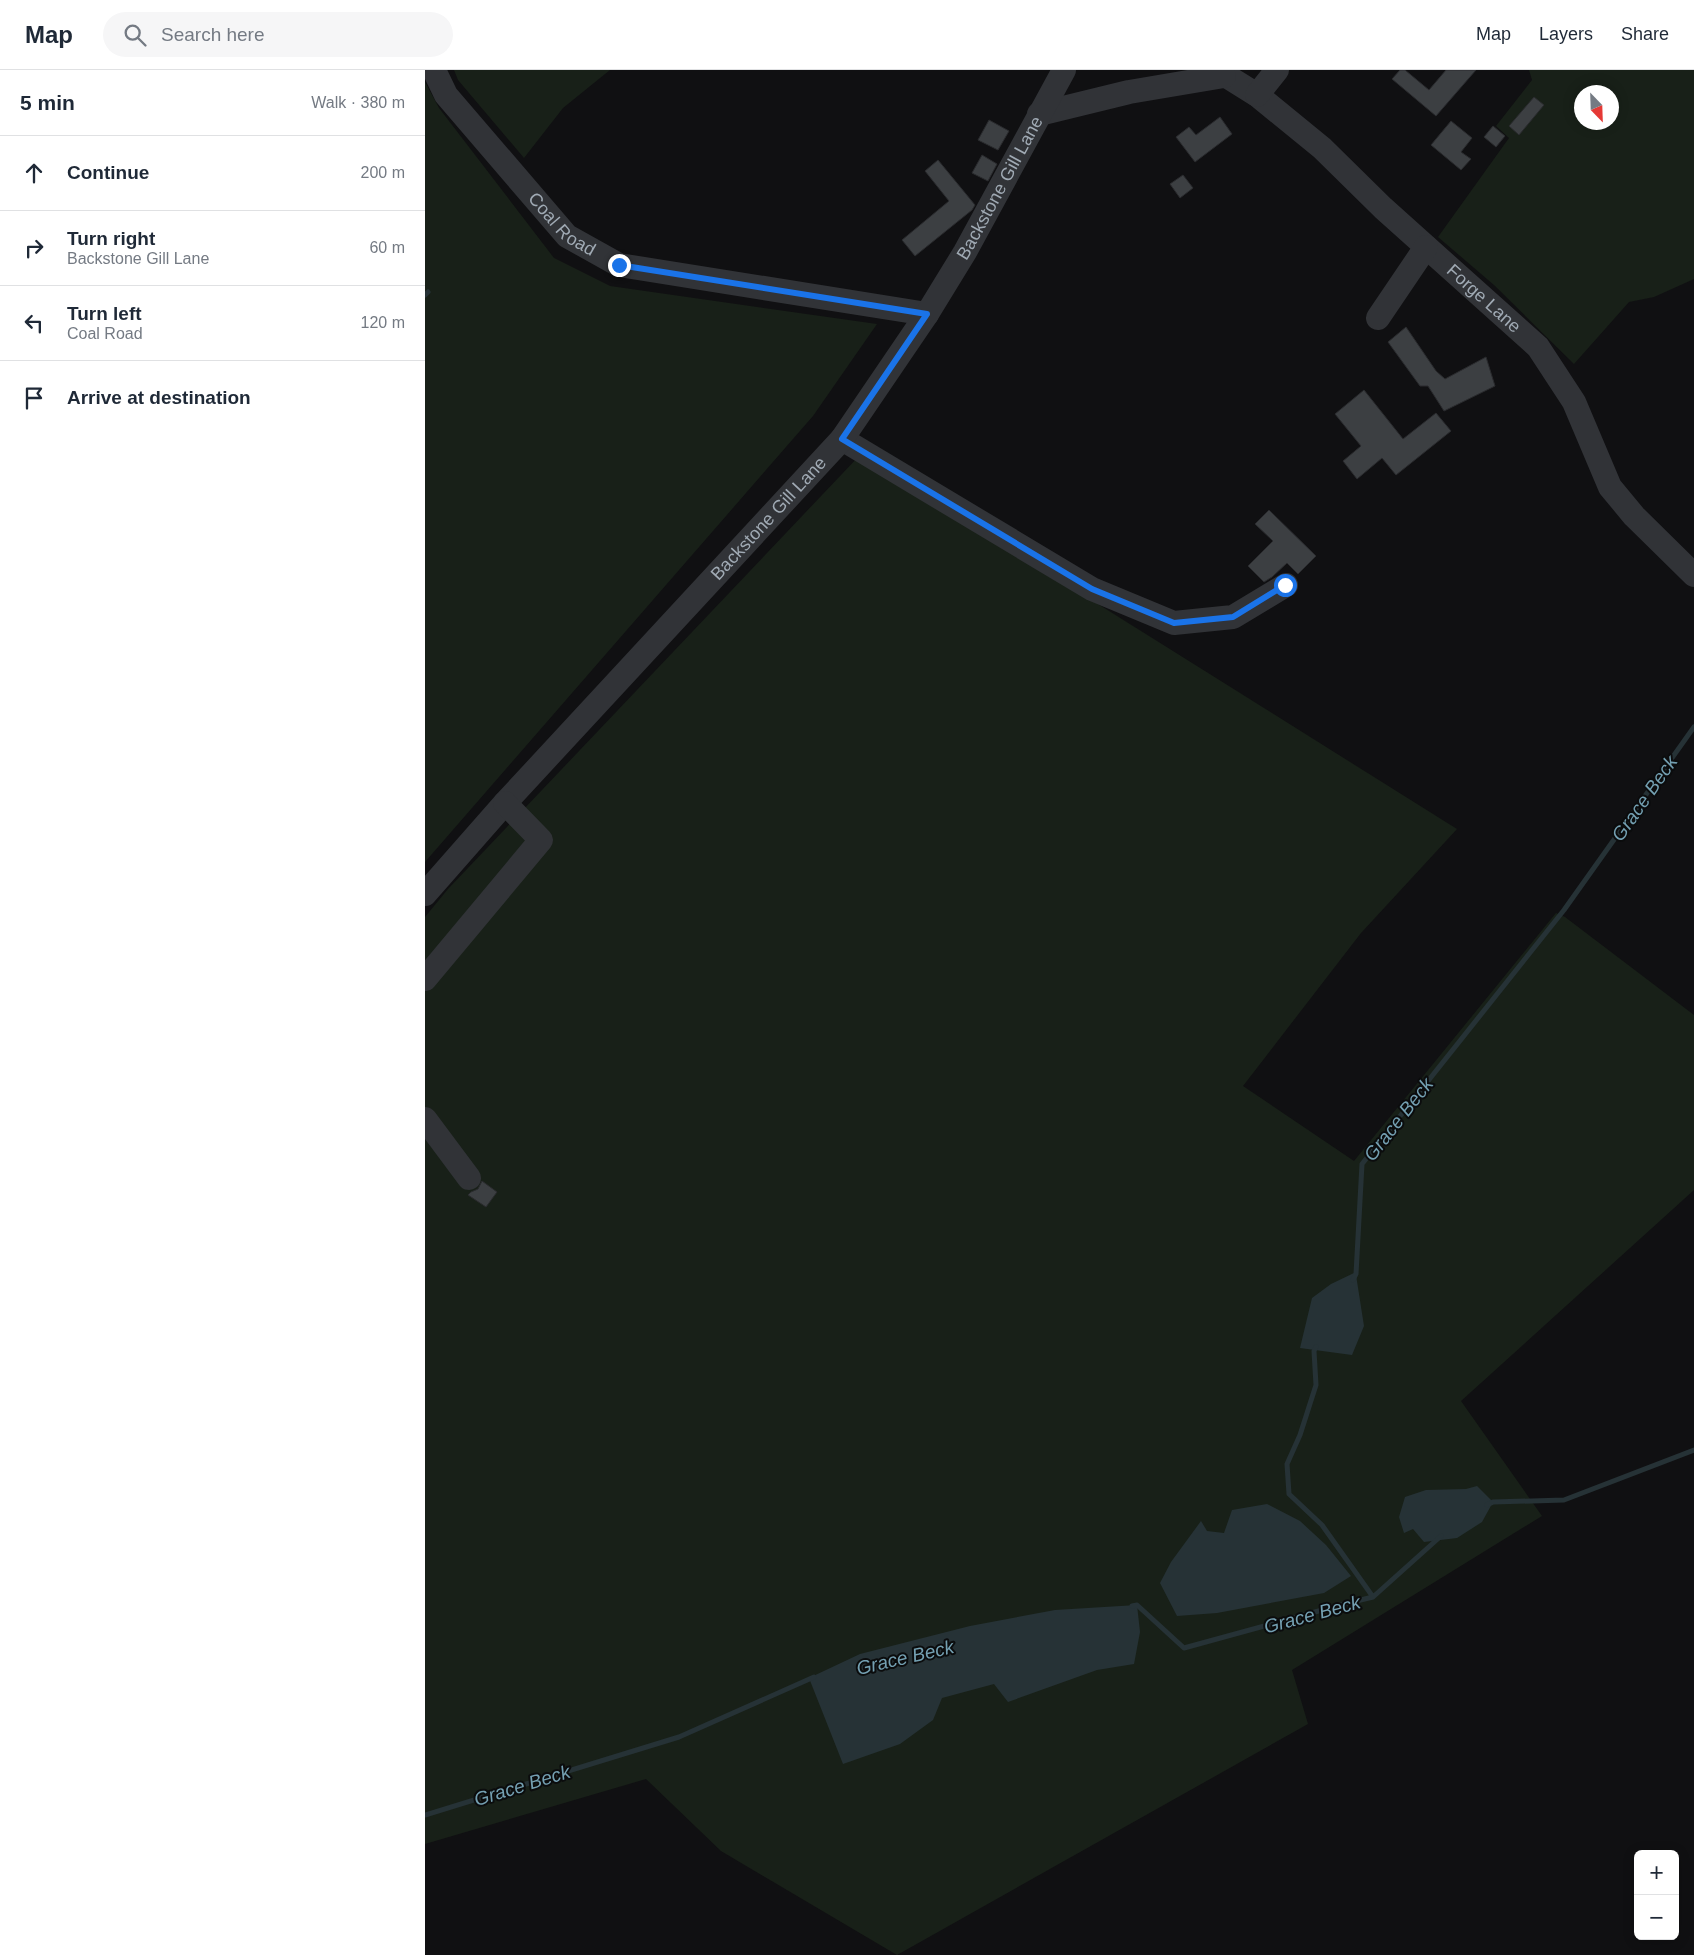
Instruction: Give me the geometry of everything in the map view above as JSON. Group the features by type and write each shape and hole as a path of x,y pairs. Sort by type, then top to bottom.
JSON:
{"street":[{"name":"Coal Road","path":"434,70 446,95 567,236 619,265 927,314"},
{"name":"Backstone Gill Lane","path":"425,894 505,803 842,439 927,314 965,252 1064,70"},
{"path":"1257,95 1277,70"},
{"path":"1039,114 1129,92 1221,73"},
{"name":"Forge Lane","path":"1221,73 1257,95 1322,148 1383,208 1538,347 1575,402 1610,487 1634,516 1694,575"},
{"path":"1378,318 1426,247"},
{"path":"842,439 1092,589 1174,623 1233,617 1285,585"},
{"path":"425,979 541,840 505,803"},
{"path":"425,1119 469,1178"}],"shaded area":[{"path":"454,70 610,70 563,108 524,158 458,80"},
{"path":"1529,70 1694,70 1694,279 1654,297 1629,302 1574,364 1494,285 1438,237 1509,138 1496,126 1532,80"},
{"path":"425,82 439,108 554,258 610,286 877,324 813,416 425,862"},
{"path":"860,455 1457,829 1361,933 1243,1086 1354,1161 1556,913 1565,917 1694,1015 1694,1190 1461,1401 1542,1516 1292,1670 1308,1724 897,1955 721,1851 646,1779 425,1844 425,917 448,889"}],"water":[{"path":"1354,1273 1356,1275 1364,1326 1352,1355 1300,1348 1312,1298 1331,1284"},
{"path":"1477,1486 1493,1502 1482,1522 1457,1538 1424,1542 1413,1529 1404,1533 1399,1517 1405,1497 1426,1490 1466,1489"},
{"path":"1267,1504 1300,1521 1326,1545 1351,1576 1324,1593 1217,1613 1177,1616 1160,1583 1171,1562 1201,1521 1207,1531 1224,1533 1232,1510"},
{"path":"1137,1605 1140,1632 1134,1664 1097,1670 1008,1702 994,1684 942,1698 933,1720 900,1744 843,1764 809,1678 860,1654 970,1626 1055,1610"}],"building":[{"path":"1400,70 1405,70 1429,90 1446,70 1476,70 1436,116 1392,79"},
{"path":"1534,97 1544,105 1519,135 1509,126"},
{"path":"1220,117 1232,134 1195,162 1176,137 1189,127 1196,135"},
{"path":"989,120 1009,131 998,150 978,140"},
{"path":"1451,121 1472,138 1461,152 1471,159 1461,170 1431,145"},
{"path":"1493,126 1505,136 1496,147 1484,137"},
{"path":"982,155 997,164 988,181 972,173"},
{"path":"938,160 975,205 972,210 915,256 902,240 949,201 925,171"},
{"path":"1183,175 1193,188 1180,198 1170,184"},
{"path":"1406,327 1436,371 1445,379 1486,357 1495,386 1444,411 1428,386 1420,386 1388,342"},
{"path":"1364,390 1403,439 1436,413 1451,431 1396,475 1382,458 1357,479 1343,461 1361,446 1335,414"},
{"path":"1269,510 1316,556 1298,574 1287,563 1264,582 1248,566 1273,541 1255,524"},
{"path":"482,1181 497,1192 486,1207 468,1195 478,1189"}],"waterway":[{"path":"425,295 428,292"},
{"name":"Grace Beck","path":"1353,1280 1356,1274 1362,1164 1564,910 1694,727"},
{"name":"Grace Beck","path":"1316,1347 1314,1351 1316,1385 1300,1435 1287,1464 1289,1494 1322,1525 1373,1597"},
{"path":"1487,1505 1493,1502 1564,1500 1694,1450"},
{"name":"Grace Beck","path":"1132,1606 1137,1605 1184,1648 1373,1597 1441,1536"},
{"name":"Grace Beck","path":"425,1815 679,1737 814,1677"}],"route":[{"path":"619,265 927,314 842,439 1092,589 1174,623 1233,617 1285,585"}]}
